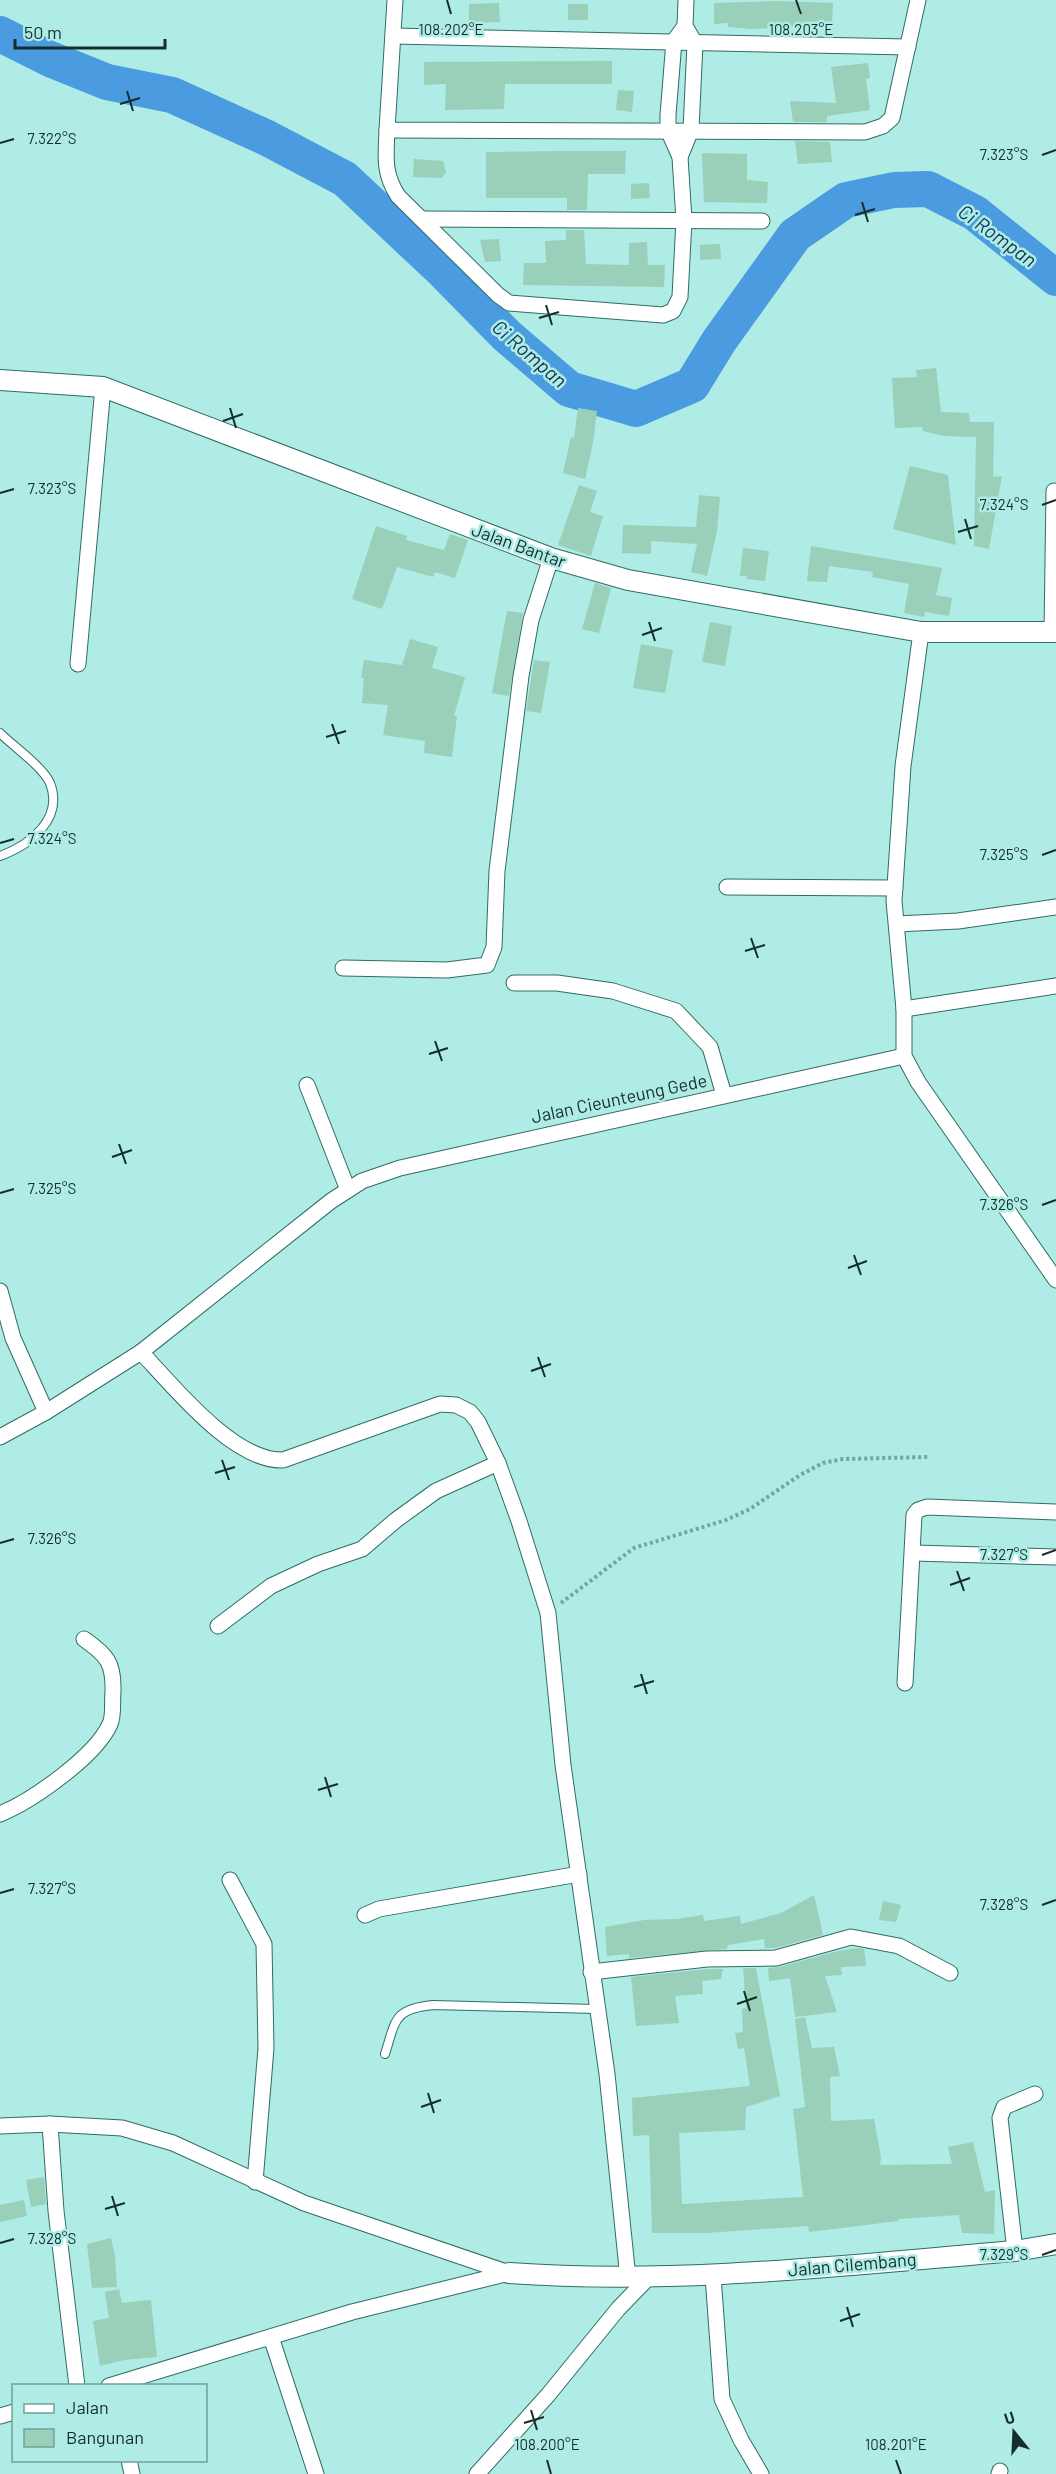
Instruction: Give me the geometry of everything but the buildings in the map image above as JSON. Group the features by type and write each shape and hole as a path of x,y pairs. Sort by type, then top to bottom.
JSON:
{"street":[{"path":"395,0 387,130 386,168 389,182 398,196 424,219 498,295 509,303 663,315 673,311 679,303 684,220 680,157 668,130 674,41 685,26"},
{"path":"680,157 691,130 695,43 685,26 686,0"},
{"path":"387,130 865,132 875,130 892,118 918,0"},
{"path":"393,36 908,46"},
{"path":"424,219 762,220"},
{"name":"Jalan Bantar","path":"0,380 103,387 551,558 627,579 921,632 1054,632"},
{"path":"78,664 103,387"},
{"path":"1054,491 1054,632"},
{"path":"343,968 447,970 488,965 494,946 497,871 520,676 531,620 551,558"},
{"path":"921,632 903,766 895,888 904,1009 904,1056 931,1101 1056,1280"},
{"path":"727,887 895,888"},
{"path":"897,924 958,921 1056,907"},
{"path":"514,983 557,983 613,991 676,1011 710,1047 724,1095"},
{"path":"904,1009 1056,986"},
{"name":"Jalan Cieunteung Gede","path":"0,1437 46,1412 141,1352 331,1201 362,1181 400,1168 904,1056"},
{"path":"307,1085 348,1190"},
{"path":"0,1291 13,1338 46,1412"},
{"path":"141,1352 199,1414 219,1431 271,1461 283,1460 440,1404 456,1405 470,1412 478,1422 498,1463 548,1613 563,1765 607,2074 628,2278"},
{"path":"218,1626 271,1586 318,1564 362,1549 396,1520 436,1491 498,1463"},
{"path":"905,1683 914,1554 914,1515 918,1510 927,1507 1056,1512"},
{"path":"914,1554 1056,1557"},
{"path":"0,1814 14,1809 82,1759 90,1752 111,1723 114,1677 105,1653 84,1639"},
{"path":"365,1914 379,1908 579,1874"},
{"path":"230,1880 264,1944 266,2048 255,2182"},
{"path":"591,1972 707,1959 776,1958 851,1938 899,1946 950,1973"},
{"path":"1015,2251 1000,2118 1004,2107 1035,2094"},
{"path":"50,2124 56,2211 77,2384"},
{"path":"0,2126 50,2124 122,2128 173,2143 304,2203 509,2273"},
{"name":"Jalan Cilembang","path":"509,2273 628,2278 713,2276 1015,2251 1056,2244"},
{"path":"112,2384 352,2312 509,2273"},
{"path":"713,2276 722,2399 760,2474"},
{"path":"477,2474 548,2395 618,2308 648,2278"},
{"path":"271,2337 316,2474"}],"lane":[{"path":"0,733 50,782 53,803 50,819 39,833 19,849 0,856"},
{"path":"385,2054 395,2020 414,2007 433,2005 596,2009"}],"path":[{"path":"548,1613 634,1548 750,1509 800,1475 824,1463 843,1459 927,1456"}],"waterway":[{"name":"Ci Rompan","path":"0,34 50,59 107,82 172,95 267,138 345,179 444,272 507,336 569,389 636,409 692,385 719,341 795,235 846,200 894,190 928,189 975,213 1056,278"}]}
